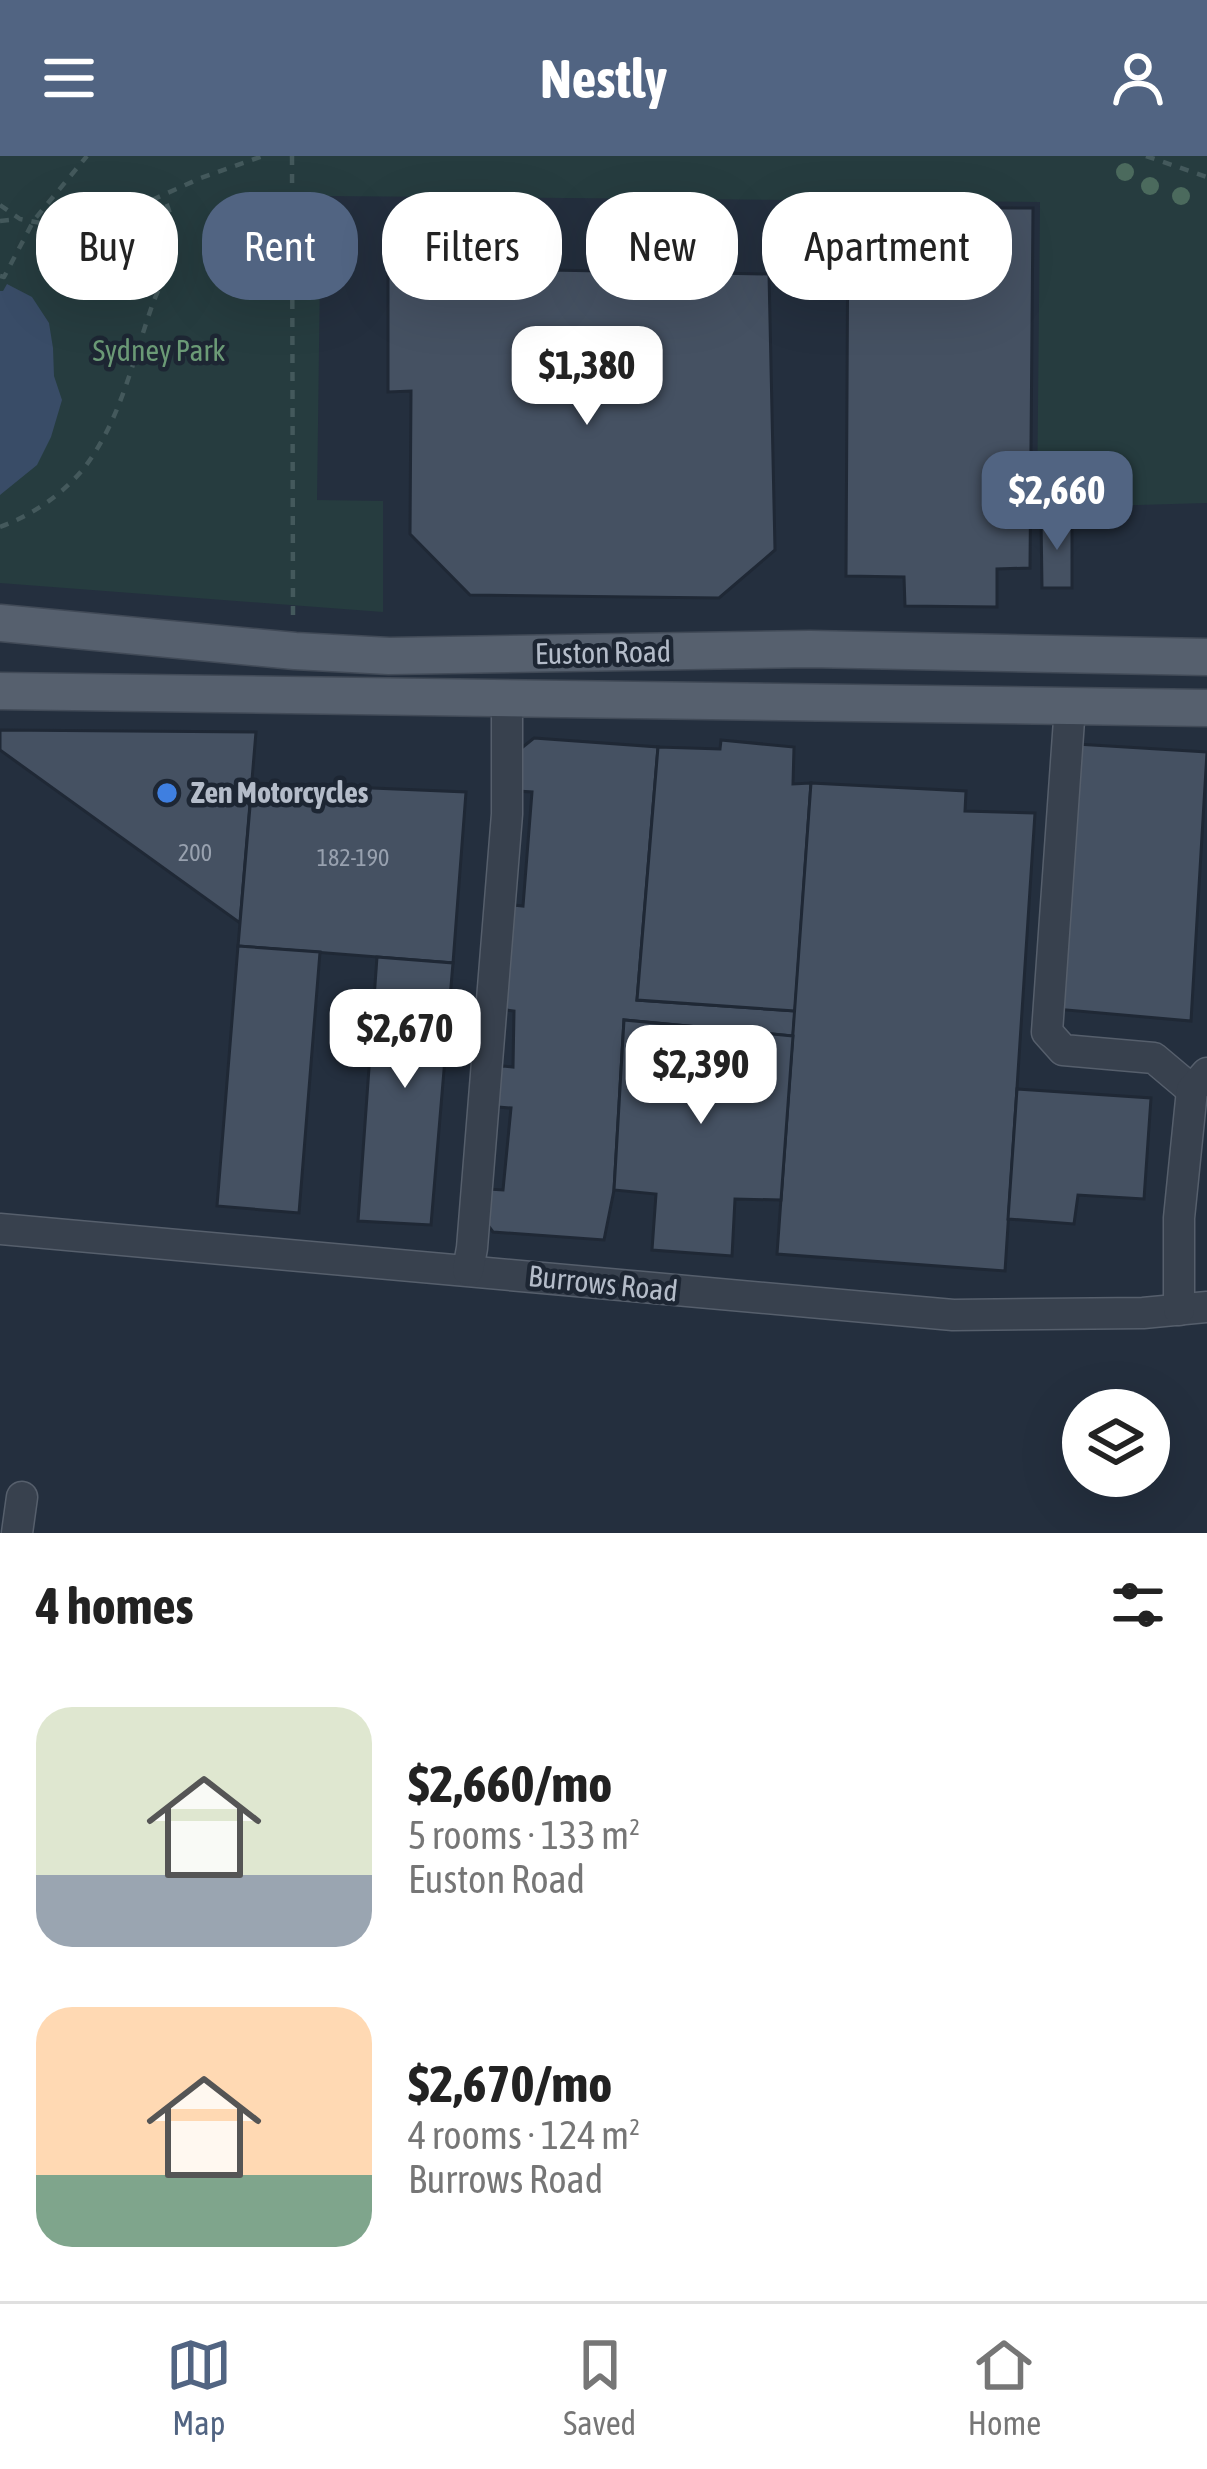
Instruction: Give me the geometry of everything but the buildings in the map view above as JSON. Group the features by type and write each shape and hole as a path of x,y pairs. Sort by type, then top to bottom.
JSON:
{"main road":[{"name":"Euston Road","path":"0,623 389,656 810,649 1207,657"},
{"name":"Euston Road","path":"0,692 1207,708"}],"street":[{"path":"468,1270 507,814 508,697"},
{"path":"1070,706 1047,1032 1063,1050 1154,1058 1200,1081 1179,1218 1193,1308"},
{"name":"Burrows Road","path":"0,1228 953,1315 1193,1308"},
{"path":"17,1533 22,1497"}],"path":[{"path":"0,276 4,277 34,220 87,156"},
{"path":"173,192 263,156"},
{"path":"292,156 292,617"},
{"path":"1146,156 1207,177"},
{"path":"0,205 20,219"},
{"path":"0,221 34,220"},
{"path":"0,527 38,508 84,467 128,383 156,300"}],"green space":[{"name":"Sydney Park","path":"0,156 1207,156 1207,503 1037,508 1040,202 1012,202 1012,192 762,192 762,200 738,199 738,192 586,192 586,198 562,198 562,192 382,192 382,197 358,196 358,192 202,192 202,300 320,300 317,500 383,501 383,612 0,583"}],"water":[{"path":"7,284 32,297 49,323 54,376 62,400 37,465 0,495 0,291"}],"place":[{"name":"Zen Motorcycles","path":"167,793"}]}
